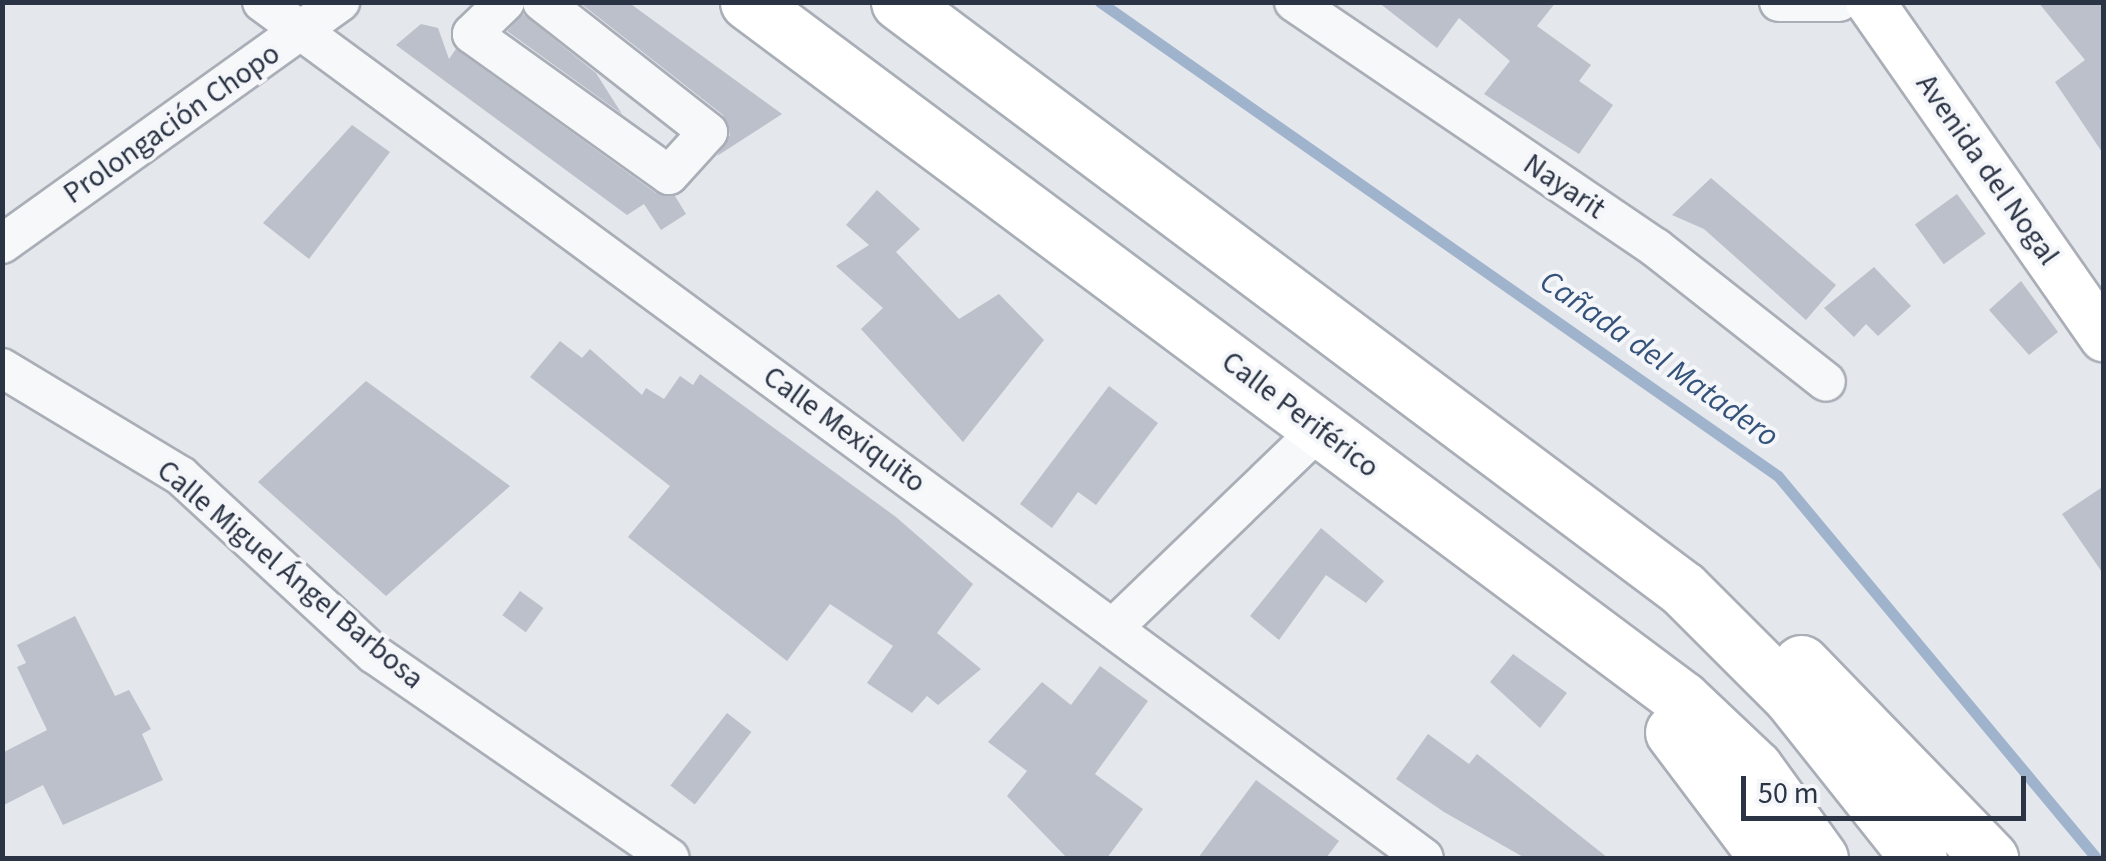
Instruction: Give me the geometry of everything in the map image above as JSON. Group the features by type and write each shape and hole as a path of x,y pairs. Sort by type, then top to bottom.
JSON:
{"highway":[{"name":"Calle Periférico","path":"748,2 1682,699 1755,768 1820,858"},
{"path":"899,2 1684,588 1785,648 1873,728 1990,858"},
{"path":"1433,516 1654,712 1768,858"},
{"path":"1684,588 1790,696 1919,858"}],"main road":[{"name":"Avenida del Nogal","path":"1870,2 2104,338"}],"street":[{"name":"Calle Mexiquito","path":"262,2 1424,858"},
{"name":"Prolongación Chopo","path":"2,244 340,2"},
{"path":"486,8 472,34 669,174 708,132 542,2"},
{"name":"Nayarit","path":"1294,2 1656,248 1826,382"},
{"path":"1778,2 1819,10 1840,2"},
{"name":"Calle Miguel Ángel Barbosa","path":"2,368 181,476 374,654 670,858"},
{"path":"1114,628 1320,429"}],"building":[{"path":"579,2 628,2 782,114 717,156 730,135 723,115"},
{"path":"1378,2 1556,2 1537,26 1591,65 1579,81 1613,105 1579,154 1484,94 1510,61 1459,18 1437,48"},
{"path":"2038,2 2104,2 2104,155 2055,82 2085,60"},
{"path":"523,14 596,73 622,114 507,31"},
{"path":"421,24 438,28 449,59 456,49 656,193 675,196 686,214 661,230 644,204 627,215 396,45"},
{"path":"352,125 390,152 309,259 263,223"},
{"path":"1711,178 1836,285 1806,320 1704,229 1672,215"},
{"path":"877,190 920,229 896,252 959,319 999,294 1044,340 963,442 861,329 883,308 836,266 869,245 846,225"},
{"path":"1957,194 1986,234 1944,264 1915,225"},
{"path":"1874,267 1911,306 1878,336 1866,324 1854,337 1824,308"},
{"path":"2021,281 2058,332 2029,355 1989,310"},
{"path":"560,341 582,358 590,349 642,395 646,388 664,399 680,376 693,385 700,374 896,517 973,584 937,633 981,669 938,705 927,696 912,713 867,683 893,646 830,604 787,661 628,537 670,486 530,377"},
{"path":"366,381 510,486 386,596 258,482"},
{"path":"1109,386 1158,423 1096,505 1078,492 1052,528 1020,504"},
{"path":"2104,486 2104,575 2062,514"},
{"path":"1321,528 1384,581 1366,603 1326,575 1279,640 1250,616"},
{"path":"520,591 543,608 526,632 502,615"},
{"path":"75,616 115,696 129,690 151,729 142,734 163,780 63,825 43,785 2,806 2,753 47,730 17,667 26,663 17,645"},
{"path":"1513,654 1567,693 1540,728 1490,682"},
{"path":"1100,666 1148,701 1095,774 1143,809 1107,858 1067,858 1007,796 1027,771 988,742 1042,682 1071,705"},
{"path":"727,713 751,732 695,805 670,785"},
{"path":"1428,734 1469,764 1477,754 1608,858 1525,858 1444,812 1396,779"},
{"path":"1256,780 1339,841 1326,858 1198,858"}],"waterway":[{"name":"Cañada del Matadero","path":"1100,2 1778,476 2096,858"}]}
